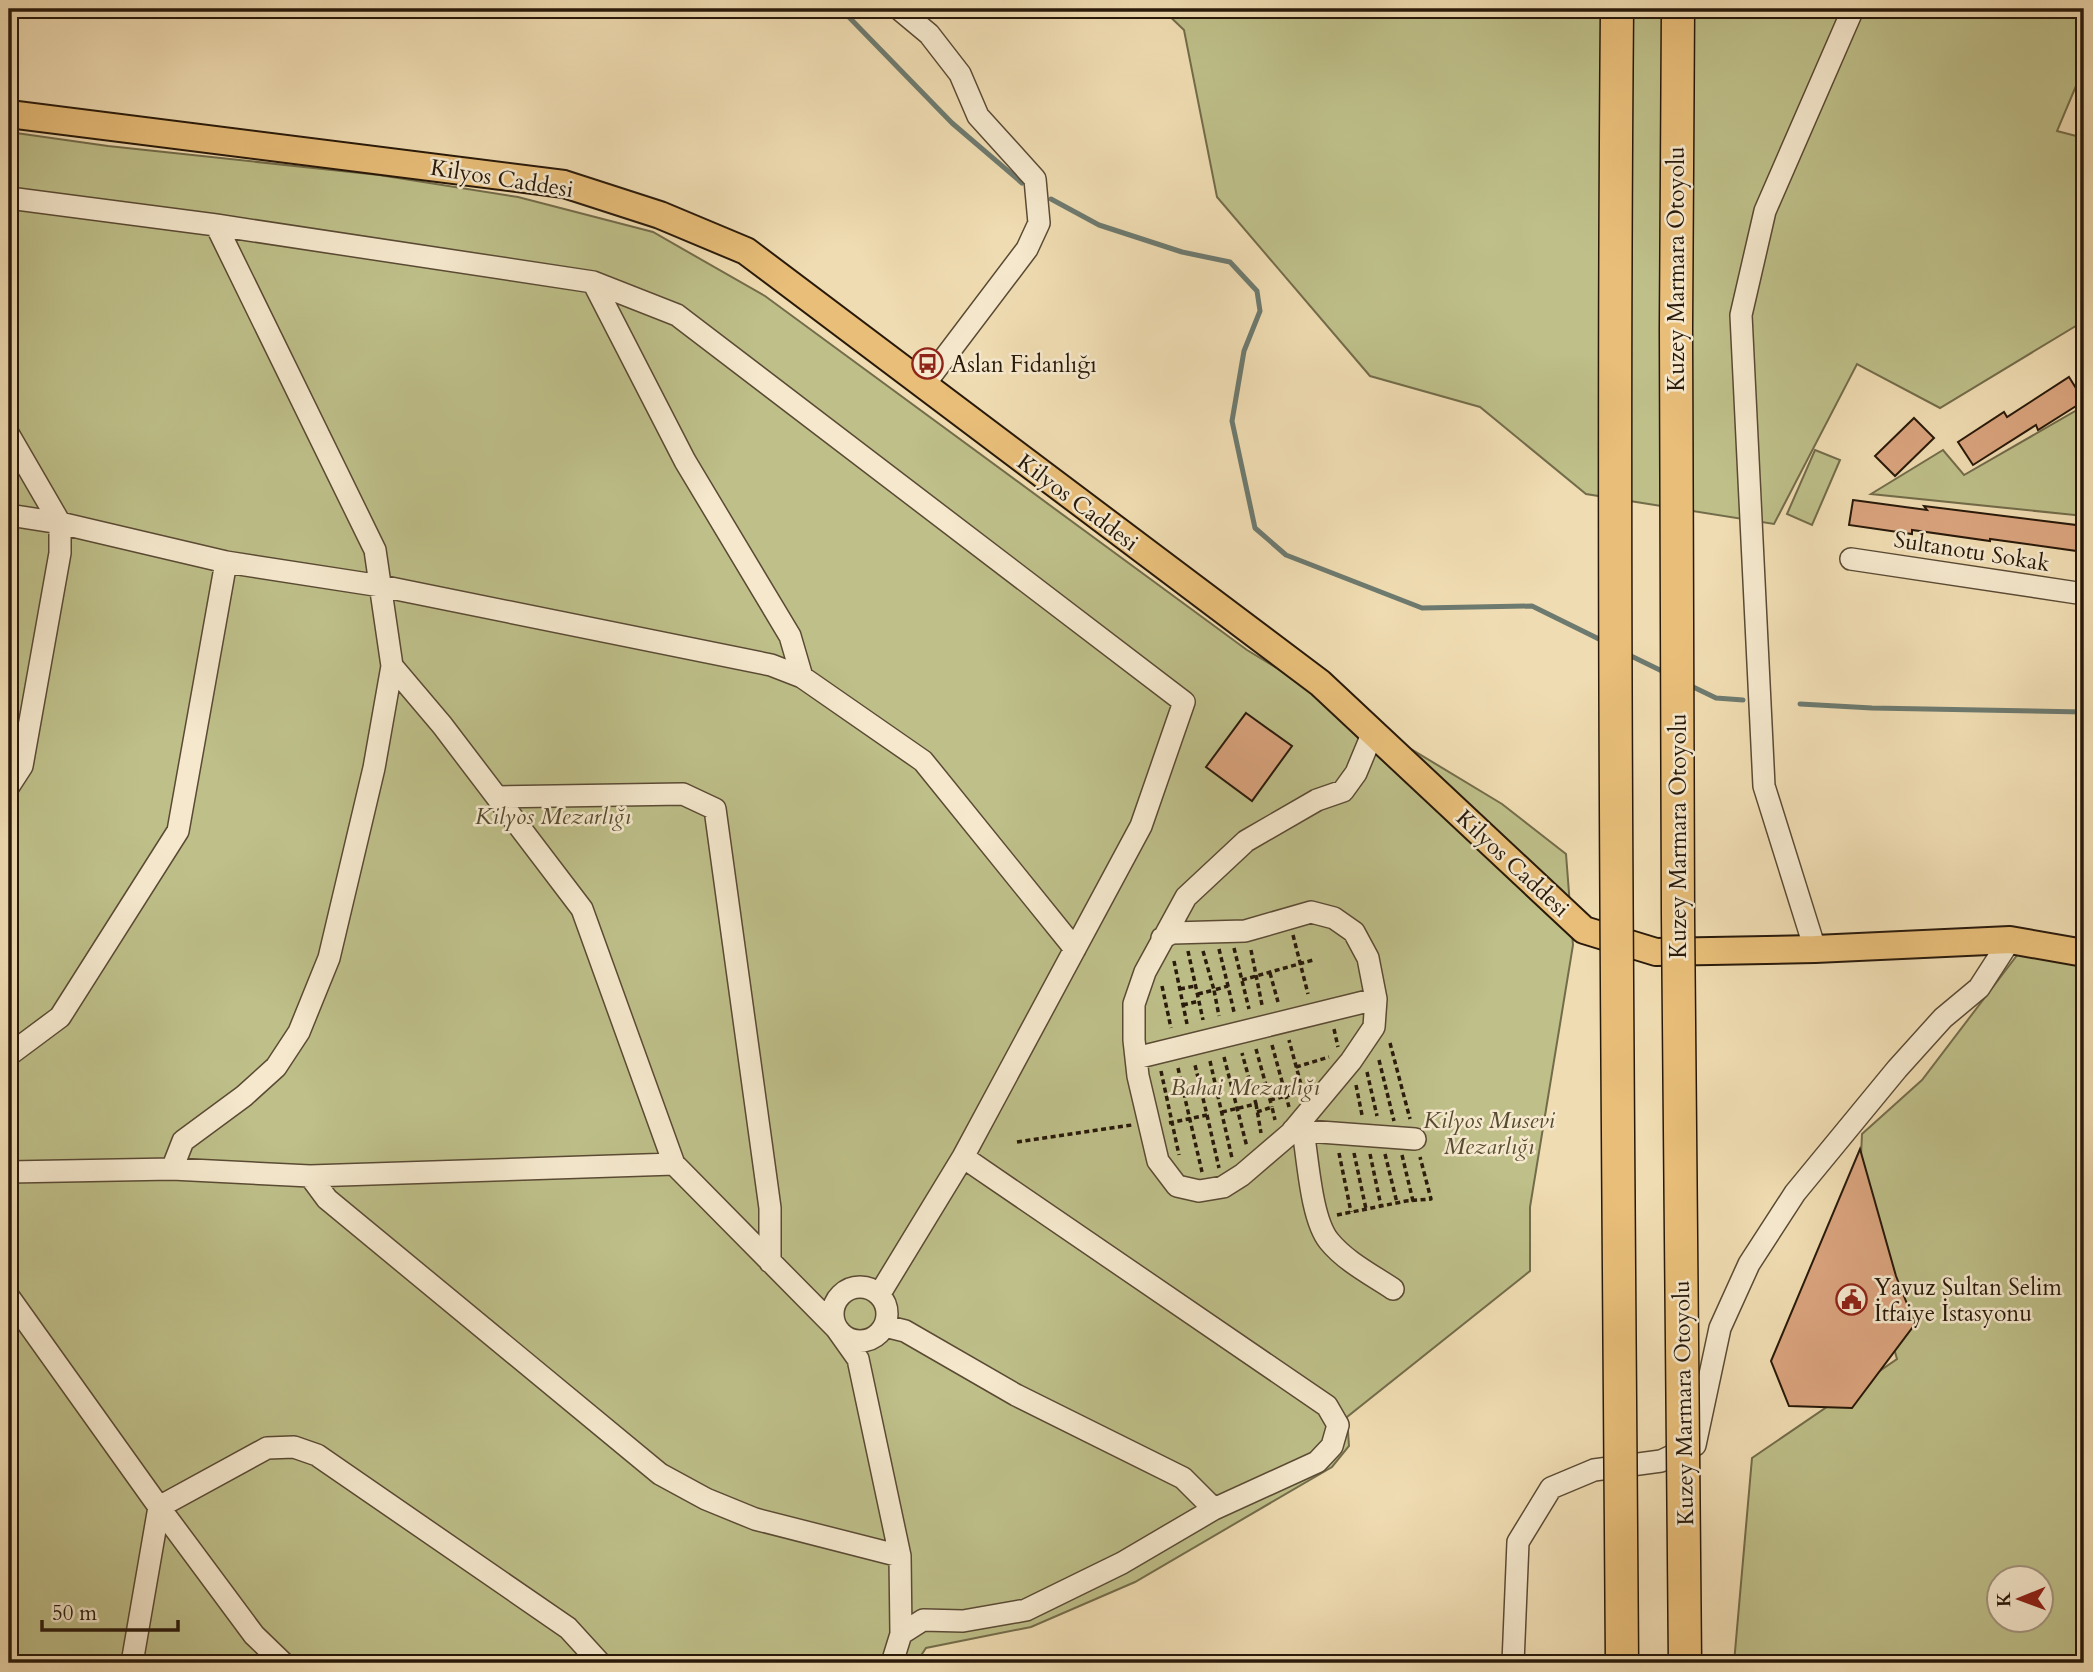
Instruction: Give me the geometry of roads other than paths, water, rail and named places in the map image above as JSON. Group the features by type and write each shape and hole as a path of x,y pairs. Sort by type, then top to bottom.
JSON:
{"highway":[{"path":"1617,9 1614,339 1622,1663"},
{"name":"Kuzey Marmara Otoyolu","path":"1678,9 1678,916 1685,1663"}],"main road":[{"name":"Kilyos Caddesi","path":"9,114 564,184 660,215 746,251 1320,683 1584,930 1656,952 1815,949 2010,940 2084,953"}],"street":[{"path":"899,9 929,34 960,74 978,116 1035,179 1039,223 1027,249 924,385"},
{"path":"1815,949 1764,786 1741,315 1765,211 1853,9"},
{"path":"9,198 216,225 593,282 677,315 1184,702 1142,826 963,1157 879,1295"},
{"path":"172,1169 183,1141 244,1096 276,1067 299,1032 330,958 374,768 392,666 375,550 216,225"},
{"path":"593,282 685,461 790,636 802,677"},
{"path":"9,435 60,523 60,553 22,766 9,786"},
{"path":"9,514 60,523 226,562 381,586 771,665 802,677 923,761 1075,949"},
{"name":"Sultanotu Sokak","path":"1851,559 2084,594"},
{"path":"9,1055 60,1017 178,831 226,562"},
{"path":"392,666 442,725 582,909 674,1164 769,1262 836,1328 849,1339 859,1342 878,1335 884,1326 886,1306 879,1295 860,1287 843,1293 837,1300 833,1317 836,1328 858,1359 900,1556 901,1634 892,1663"},
{"path":"1373,733 1356,773 1343,791 1317,800 1246,841 1186,897 1145,972 1134,1004 1137,1067 1158,1161 1177,1186 1335,1134 1415,1139"},
{"path":"497,797 683,794 716,809 770,1208 769,1262"},
{"path":"1186,897 1181,917 1199,938"},
{"path":"1162,942 1245,931 1311,912 1334,918 1354,932 1368,958 1376,999 1374,1027 1351,1061 1254,1159"},
{"path":"1513,1663 1518,1542 1551,1488 1594,1470 1661,1461 1695,1445 1720,1328 1749,1264 1804,1182 1943,1018 1979,988 2010,940"},
{"path":"1137,1067 1376,999"},
{"path":"901,1634 923,1620 963,1621 1026,1610 1122,1563 1214,1509 1317,1462 1332,1446 1338,1425 1327,1406 963,1157"},
{"path":"1254,1159 1317,1215 1328,1240 1351,1261 1393,1289"},
{"path":"9,1172 172,1169 310,1176 674,1164"},
{"path":"310,1176 327,1199 660,1474 706,1499 755,1519 900,1556"},
{"path":"9,1297 254,1635 283,1663"},
{"path":"884,1326 905,1331 1016,1395 1183,1478 1214,1509"},
{"path":"159,1507 267,1448 294,1447 317,1455 568,1628 600,1663"},
{"path":"132,1663 159,1507"},
{"path":"254,1635 261,1663"}],"waterway":[{"path":"841,9 952,123 1022,183"},
{"path":"1051,199 1099,225 1182,252 1230,262 1257,291 1260,311 1244,351 1232,421 1255,528 1286,555 1422,608 1532,606 1603,641"},
{"path":"1627,654 1666,673"},
{"path":"1687,684 1716,698 1743,700"},
{"path":"1800,704 2084,712"}],"place":[{"name":"Aslan Fidanlığı","path":"928,364"},
{"name":"Yavuz Sultan Selim İtfaiye İstasyonu","path":"1851,1300"}],"park label":[{"name":"Kilyos Mezarlığı","path":"553,816"},
{"name":"Bahai Mezarlığı","path":"1245,1087"},
{"name":"Kilyos Musevi Mezarlığı","path":"1489,1133"}]}
